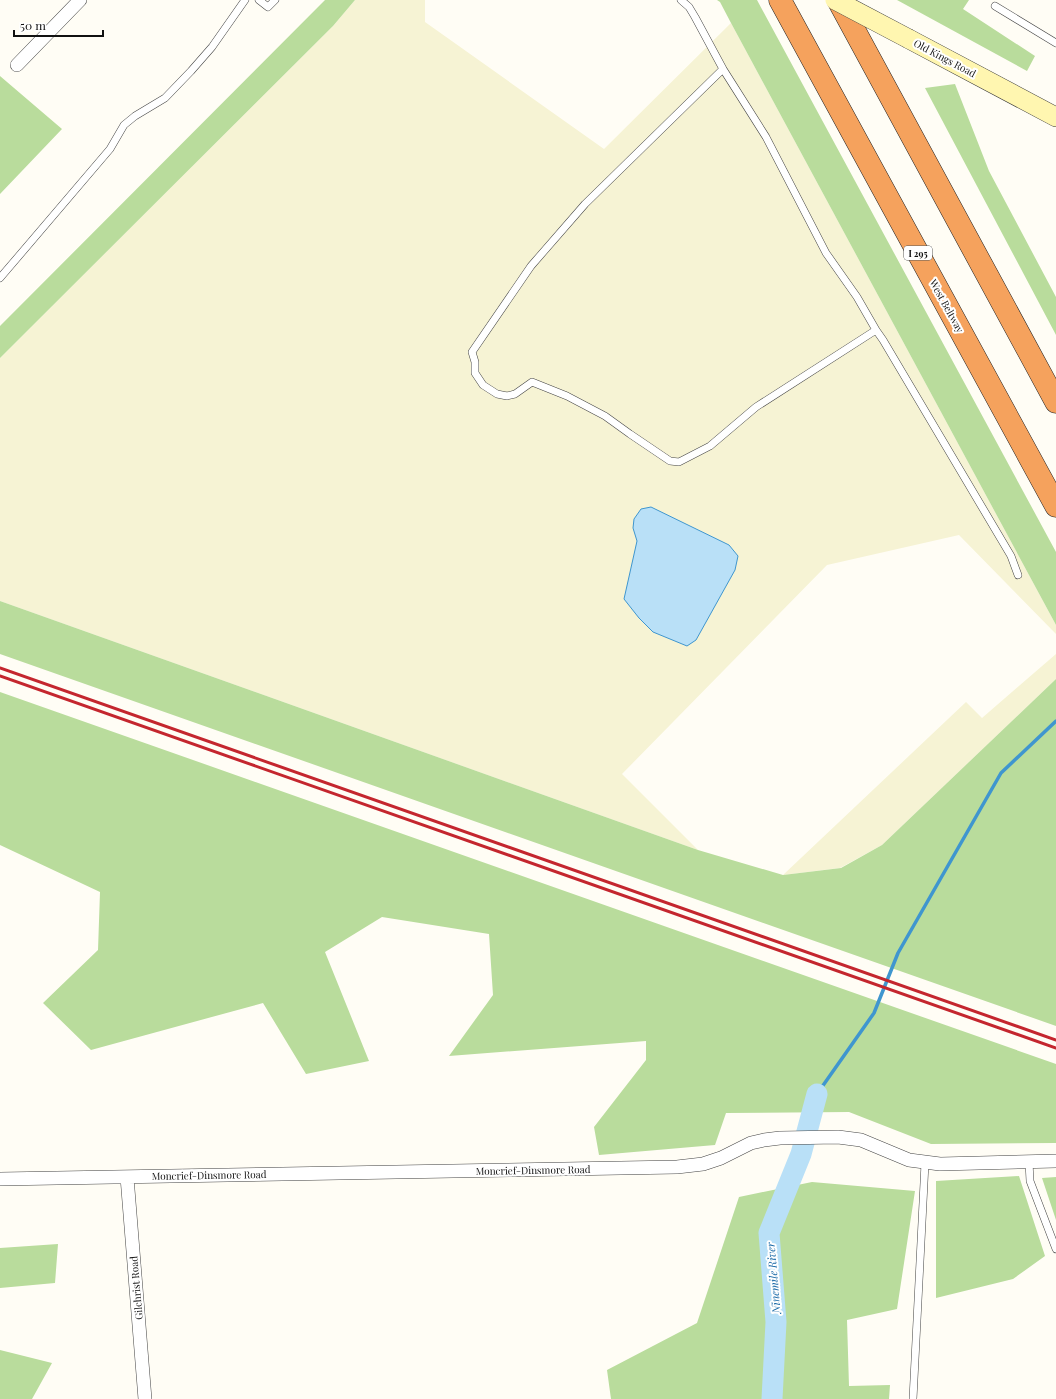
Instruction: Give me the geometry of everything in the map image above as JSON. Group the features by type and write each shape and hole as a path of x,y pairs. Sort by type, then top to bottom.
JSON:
{"highway":[{"name":"West Beltway","path":"780,0 1056,506"},
{"path":"836,0 1056,402"}],"street":[{"path":"17,65 80,0"},
{"name":"Old Kings Road","path":"836,0 1056,117"},
{"name":"Moncrief-Dinsmore Road","path":"0,1178 678,1167 703,1164 720,1158 751,1143 764,1140 780,1138 838,1137 861,1140 894,1155 925,1163 940,1164 1056,1161"},
{"name":"Gilchrist Road","path":"126,1177 145,1399"}],"lane":[{"path":"0,278 110,149 124,125 135,116 165,98 212,47 245,0"},
{"path":"259,0 268,7 275,0"},
{"path":"681,0 689,7 723,69 766,137 826,253 857,297 883,340 1011,556 1018,575"},
{"path":"995,6 1056,43"},
{"path":"723,69 585,204 531,266 472,352 475,362 475,373 483,385 497,394 507,396 515,394 532,382 560,393 605,416 670,461 679,462 710,446 756,407 876,330"},
{"path":"1029,1162 1030,1181 1056,1248"},
{"path":"913,1399 925,1163"}],"shaded area":[{"path":"355,0 425,0 425,22 604,149 731,23 1056,625 1056,634 959,535 827,565 622,774 698,850 0,601 0,358 333,26"},
{"path":"1056,654 1056,679 882,845 840,868 783,875 966,702 982,718"}],"green space":[{"path":"325,0 355,0 333,26 0,358 0,326"},
{"path":"717,0 757,0 1056,552 1056,625 720,2"},
{"path":"897,0 969,0 963,9 1035,56 1027,71"},
{"path":"0,76 62,129 0,194"},
{"path":"955,84 989,171 1056,297 1056,335 925,88"},
{"path":"0,601 698,850 783,875 841,868 882,845 1056,679 1056,1026 0,654"},
{"path":"0,692 1056,1064 1056,1143 931,1144 849,1112 726,1113 715,1145 599,1155 594,1127 646,1060 646,1041 449,1056 493,995 489,934 382,917 325,952 369,1061 306,1074 263,1003 91,1050 43,1003 98,950 100,892 0,845"},
{"path":"1019,1176 1045,1256 1013,1279 936,1298 936,1181"},
{"path":"1056,1177 1056,1220 1042,1178"},
{"path":"812,1182 915,1191 897,1309 847,1320 849,1386 890,1385 889,1399 611,1399 607,1370 697,1323 739,1197"},
{"path":"58,1244 55,1283 0,1288 0,1248"},
{"path":"0,1350 52,1363 32,1399 0,1399"}],"water":[{"path":"651,507 729,545 738,556 735,570 696,640 687,646 653,632 639,618 624,599 637,541 633,528 634,519 641,509"}],"waterway":[{"path":"817,1094 874,1013 898,953 1001,773 1056,721"},
{"name":"Ninemile River","path":"772,1399 776,1322 769,1233 801,1154 817,1094"}],"railway":[{"path":"0,668 1056,1040"},
{"path":"0,676 1056,1048"}]}
